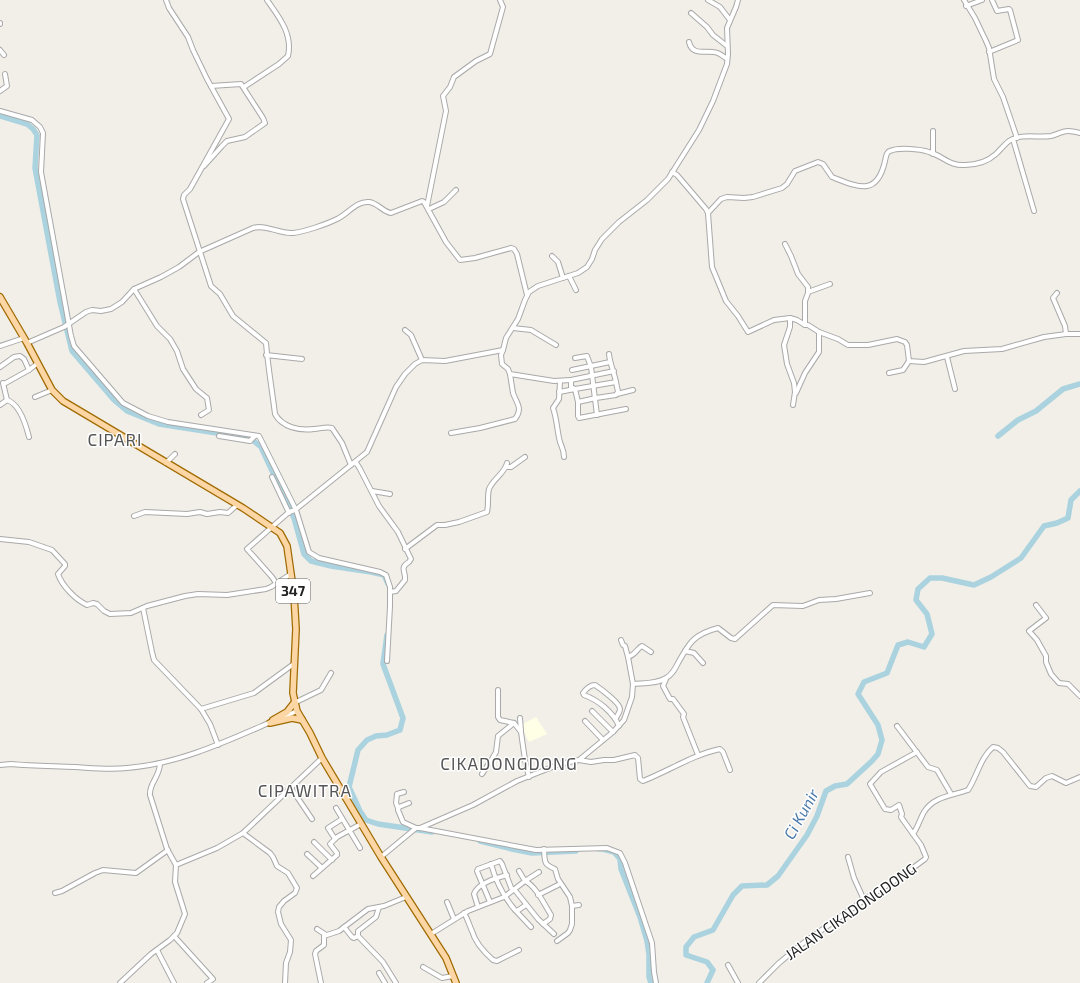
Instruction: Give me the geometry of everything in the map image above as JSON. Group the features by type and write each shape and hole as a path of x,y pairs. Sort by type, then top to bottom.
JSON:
{"main road":[{"name":"347","path":"0,297 52,390 70,407 237,504 280,534 287,546 291,574 296,629 293,694 297,711 322,758 381,858 446,958 456,983"},
{"path":"270,723 287,712 294,703"},
{"path":"270,723 292,718 302,720"}],"street":[{"path":"166,0 169,8 188,37 193,50 228,117 228,120 183,199 213,288 220,294 233,316 265,342 276,416 292,428 313,430 327,427 335,430 353,464 357,464 379,506 398,532 411,560 404,567 405,580 396,591 390,592"},
{"path":"244,87 279,64 288,56 289,39 286,29 267,0"},
{"path":"428,208 446,111 443,100 444,95 449,89 454,77 490,54 503,7 500,0"},
{"path":"708,0 720,7 730,20"},
{"path":"451,433 480,428 515,419 519,413 510,374 502,364 502,355 506,338 513,328 527,294 538,286 563,278 570,278 587,267 592,259 594,250 602,239 619,222 647,200 665,183 699,130 713,101 727,59 727,28 738,0"},
{"path":"964,0 966,6 981,29 990,52 994,79 1003,97 1034,211"},
{"path":"966,6 982,0"},
{"path":"990,52 1018,40 1010,9 997,11 992,0"},
{"path":"691,13 707,27 713,36 727,46"},
{"path":"689,42 691,47 697,52 721,54 727,59"},
{"path":"0,50 4,56"},
{"path":"0,91 7,86 5,74"},
{"path":"200,170 227,141 245,137 265,123 264,118 241,84 211,86"},
{"path":"0,111 32,120 42,129 44,133 41,172 67,325 74,346 125,404 157,419 252,439"},
{"path":"933,131 933,154"},
{"path":"708,213 726,196 740,198 753,197 782,188 795,171 818,162 823,164 832,177 863,187 870,185 879,178 883,172 886,155 889,151 905,149 928,151 956,165 979,164 988,161 1009,142 1015,139 1033,136 1050,136 1066,131 1080,133"},
{"path":"672,172 677,175 708,213 712,267 726,301 738,316 747,331 750,332 774,320 790,318 808,325 819,332 838,339 848,345 854,346 876,344 897,339 901,340 907,345 909,361 903,370 888,373"},
{"path":"428,208 444,202 456,190"},
{"path":"0,346 25,340 67,325 86,312 111,309 122,302 134,289 161,278 200,252 258,227 279,232 296,233 336,220 345,215 355,206 368,202 374,203 391,213 422,201 424,202 446,242 460,260 476,258 511,248 514,249 516,251 527,294"},
{"path":"784,244 792,256 798,273 808,287 805,301 805,325"},
{"path":"552,256 558,262 563,278"},
{"path":"570,278 576,290"},
{"path":"808,292 830,284"},
{"path":"134,289 157,326 170,339 177,351 183,369 196,389 208,399 208,410 201,415"},
{"path":"1057,293 1053,298 1065,326 1066,334"},
{"path":"790,318 790,327 784,345 787,364 794,383 793,405"},
{"path":"513,328 531,330 556,345"},
{"path":"405,330 411,335 422,360"},
{"path":"794,397 805,373 819,353 819,332"},
{"path":"909,361 924,362 947,357 964,351 1002,349 1044,337 1080,334"},
{"path":"276,583 247,550 289,512 295,510 370,449 398,383 415,364 422,360 445,361 503,350"},
{"path":"609,354 610,362 614,371 617,394"},
{"path":"0,367 17,356 22,358 30,368"},
{"path":"266,356 302,358"},
{"path":"575,358 587,356 591,367 597,415"},
{"path":"947,357 955,389"},
{"path":"572,370 610,362"},
{"path":"30,436 22,415 11,401 7,400 2,383 38,363"},
{"path":"510,374 560,382 614,371"},
{"path":"570,380 571,387 575,390 578,402 578,418 626,409"},
{"path":"560,382 559,399 553,408 557,419 560,442 564,449 564,457"},
{"path":"559,392 616,382"},
{"path":"35,397 52,390"},
{"path":"578,402 616,395 633,390"},
{"path":"1,404 7,400"},
{"path":"219,436 252,439 259,436 295,510 307,548 311,554 319,558 383,573 387,577 390,592 387,661"},
{"path":"166,463 175,454"},
{"path":"405,549 438,525 459,522 486,512 489,489 493,482 507,465 511,467 525,457"},
{"path":"272,477 289,512"},
{"path":"372,491 390,494"},
{"path":"134,516 145,512 190,514 200,512 207,514 220,512 228,513 237,504"},
{"path":"0,539 29,542 55,552 65,564 65,566 58,573 59,577 76,597 86,604 97,604 104,611 110,614 130,612 185,596 198,594 227,596 266,589 291,574"},
{"path":"633,684 658,682 666,679 672,674 692,640 702,633 720,628 730,638 735,639 774,605 803,606 816,600 836,599 870,592"},
{"path":"1036,605 1046,618 1029,631 1037,640 1045,655 1046,663 1052,675 1059,683 1068,684 1080,696"},
{"path":"143,608 154,660 201,709 210,724 218,745"},
{"path":"579,760 619,726 632,697 633,684 628,657 625,646 621,640"},
{"path":"628,657 635,654 642,646 651,652"},
{"path":"685,651 694,653 703,663"},
{"path":"201,709 254,693 295,663"},
{"path":"294,703 321,690 331,673"},
{"path":"666,679 663,686 670,700 673,699 684,714 683,718 698,755"},
{"path":"616,718 620,710 616,702 595,685 584,691 584,695 594,699 616,718 619,726"},
{"path":"498,690 499,719 514,723 521,732"},
{"path":"0,765 11,764 125,769 160,763 192,755 297,711"},
{"path":"592,711 613,732"},
{"path":"520,718 524,756 529,777"},
{"path":"585,721 603,740"},
{"path":"482,774 496,752 498,736 514,723"},
{"path":"897,726 930,768 937,770 951,794"},
{"path":"917,752 883,771 870,784 885,808 892,809 899,805 902,815 901,817 913,834 924,812 930,805 940,798 968,790 990,749 995,747 1003,752 1030,786 1033,787 1039,785 1046,778 1052,776 1066,783 1080,777"},
{"path":"381,858 416,829 466,808 517,781 560,764 579,760 591,762 614,760 635,755 638,758 640,779 643,781 698,755 708,751 720,749 730,770"},
{"path":"176,865 217,848 243,833 322,758"},
{"path":"120,983 177,933 185,914 175,882 176,865 168,850 150,793 160,771 160,763"},
{"path":"291,788 312,819"},
{"path":"404,792 397,794 396,803 398,810 402,822 416,829 544,852 607,848 616,851 622,856 652,943 656,983"},
{"path":"398,808 409,803"},
{"path":"336,808 360,848"},
{"path":"335,839 328,828 342,819"},
{"path":"323,850 335,839 361,824"},
{"path":"243,833 270,853 277,866 288,873 297,888 296,893 286,898 280,904 278,912 281,924 291,940 290,952 286,963 285,983"},
{"name":"JALAN CIKADONGDONG","path":"759,983 779,963 802,944 926,858 921,845 913,834"},
{"path":"314,842 332,860"},
{"path":"313,876 337,854 330,844"},
{"path":"55,893 62,891 103,870 136,873 168,850"},
{"path":"544,852 546,864 548,867 555,869 558,879 570,897 572,906 572,924 570,930 566,935 557,941"},
{"path":"307,854 322,868"},
{"path":"848,857 854,878 864,900"},
{"path":"490,902 482,885 478,870 498,861 502,862 513,890 543,924 554,934"},
{"path":"491,864 495,878 504,897 531,926"},
{"path":"519,871 525,881 538,895 551,916 543,924"},
{"path":"430,934 464,913 504,897 539,872"},
{"path":"478,907 474,893 482,885 495,878 506,875"},
{"path":"538,895 558,885"},
{"path":"326,935 339,931 364,910 379,907 406,897"},
{"path":"447,902 454,919"},
{"path":"516,911 526,905"},
{"path":"572,906 579,905"},
{"path":"358,936 358,931 376,917 379,907"},
{"path":"464,913 468,919 471,931 493,960 497,961 519,950"},
{"path":"344,927 354,938 358,936"},
{"path":"317,929 326,935"},
{"path":"321,983 315,952 324,945 324,936 326,935"},
{"path":"174,936 213,979 207,983"},
{"path":"358,936 383,962 396,983"},
{"path":"157,950 174,983"},
{"path":"728,964 738,983"},
{"path":"423,966 442,978 453,976"},
{"path":"380,973 386,983"}],"shaded area":[{"path":"536,717 547,734 529,742 521,725"}],"waterway":[{"path":"0,116 27,124 37,135 35,168 60,302 72,351 114,400 127,411 159,424 249,438 255,442 261,447 294,518 304,554 311,561 384,575 388,584"},
{"path":"998,436 1018,420 1036,411 1063,389 1080,384"},
{"name":"Ci Kunir","path":"707,983 713,970 707,962 686,955 686,947 694,937 713,930 733,895 742,886 767,885 778,876 807,835 817,816 826,791 835,786 847,784 878,754 882,740 878,725 858,694 864,682 887,673 898,645 908,642 924,647 932,634 927,614 916,600 918,589 930,578 942,578 974,585 991,577 1021,558 1044,526 1057,523 1068,518 1071,500 1080,491"},
{"path":"387,635 383,664 403,718 400,730 387,735 376,736 367,740 358,750 349,787 360,811 366,820 378,824 432,832"},
{"path":"480,841 532,853 576,851"},
{"path":"599,849 614,852 620,859 621,869 640,917 647,941 649,954 649,977 651,983"}],"district":[{"name":"CIPARI","path":"115,440"},
{"name":"CIKADONGDONG","path":"509,764"},
{"name":"CIPAWITRA","path":"305,791"}]}
